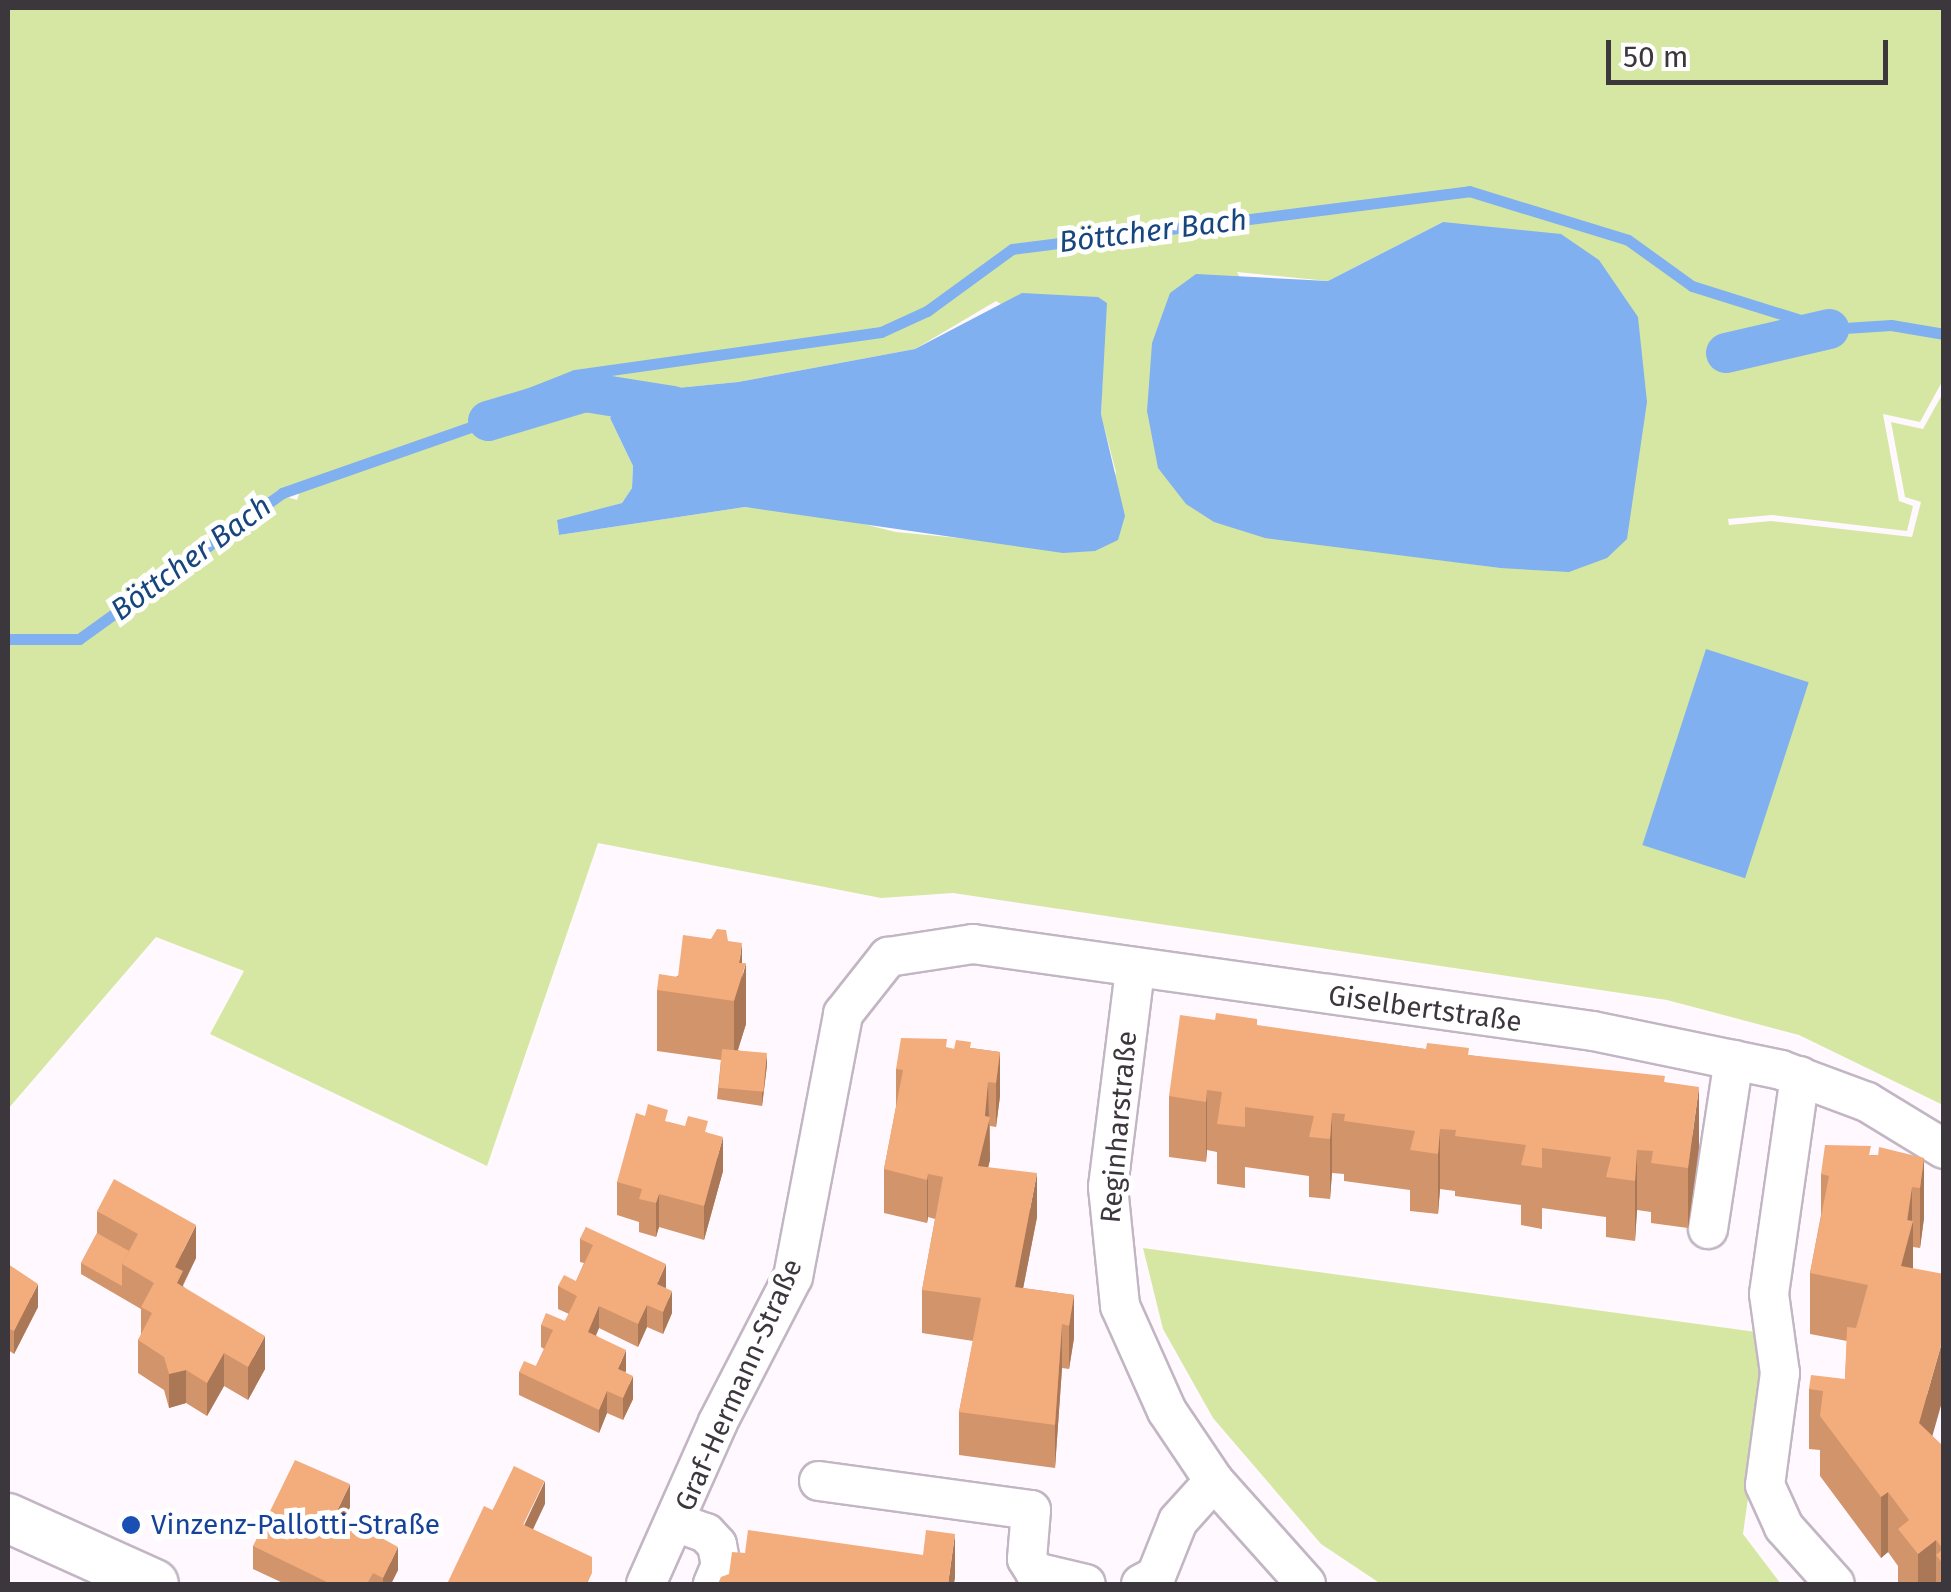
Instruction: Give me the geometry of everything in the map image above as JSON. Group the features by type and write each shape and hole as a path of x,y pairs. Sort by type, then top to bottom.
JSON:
{"main road":[{"path":"8,1518 154,1584"}],"street":[{"name":"Giselbertstraße","path":"888,958 973,944 1134,970 1593,1031 1800,1076 1867,1102 1944,1149"},
{"name":"Graf-Hermann-Straße","path":"646,1584 678,1524 718,1422 793,1277 844,1014 888,958"},
{"name":"Reginharstraße","path":"1134,970 1108,1187 1115,1280 1141,1363 1214,1482 1306,1584"},
{"path":"1708,1229 1734,1060"},
{"path":"1800,1076 1769,1294 1780,1373 1765,1485 1784,1527 1834,1584"},
{"path":"818,1481 1031,1510 1027,1560 1036,1572 1086,1584"},
{"path":"1151,1582 1178,1521 1214,1482"},
{"path":"678,1524 706,1533 717,1546 720,1565 713,1584"}],"green space":[{"path":"8,8 1943,8 1943,380 1920,422 1883,414 1899,501 1913,506 1907,531 1772,515 1728,519 1729,525 1771,521 1912,537 1921,502 1905,497 1891,422 1923,429 1943,393 1943,1105 1799,1035 1667,1000 953,893 881,898 598,843 487,1166 210,1034 244,971 156,937 8,1109 8,641 85,640 284,496 297,500 299,494 281,488 80,634 8,635","holes":["1443,222 1500,568 1387,552 1237,272 1328,281","996,301 1103,368 1101,415 1116,472 1095,551 896,532 811,511 745,507 559,535 557,521 622,503 632,488 633,466 610,418 626,393 738,382 915,349"]},
{"path":"1143,1248 1771,1334 1743,1534 1781,1584 1381,1584 1321,1544 1213,1418 1163,1329"}],"water":[{"path":"1443,222 1561,234 1599,260 1638,317 1647,402 1627,539 1607,558 1569,572 1500,568 1265,538 1214,522 1186,504 1158,468 1147,411 1152,343 1170,293 1196,274 1328,281"},
{"path":"1022,293 1098,297 1107,303 1101,414 1125,516 1118,540 1095,551 1063,553 745,507 559,535 557,520 622,503 632,488 633,466 610,418 626,393 738,382 915,349"},
{"path":"1706,649 1809,682 1745,878 1642,845"}],"building":[{"path":"717,929 726,930 728,941 742,943 739,963 746,963 734,1001 657,990 659,974 678,977 683,935 711,939"},
{"path":"1216,1013 1257,1019 1257,1025 1426,1049 1427,1043 1469,1048 1468,1055 1665,1076 1664,1082 1699,1087 1688,1168 1651,1163 1653,1151 1637,1150 1635,1181 1606,1177 1611,1157 1542,1148 1542,1168 1521,1165 1526,1145 1455,1136 1456,1130 1440,1129 1438,1154 1410,1150 1415,1131 1344,1121 1345,1114 1332,1113 1330,1139 1309,1137 1314,1116 1245,1107 1245,1127 1217,1124 1222,1092 1207,1090 1206,1102 1169,1096 1180,1015 1215,1020"},
{"path":"901,1038 947,1039 946,1047 954,1049 956,1040 971,1042 970,1048 1000,1052 996,1083 988,1082 985,1116 990,1117 978,1166 1037,1173 1015,1287 1074,1295 1069,1326 1062,1324 1055,1425 959,1412 981,1298 922,1290 943,1177 928,1174 927,1180 884,1169 903,1070 896,1069"},
{"path":"722,1049 767,1053 763,1092 719,1088"},
{"path":"648,1104 668,1110 665,1121 685,1126 688,1116 708,1121 705,1132 723,1137 704,1206 659,1194 656,1203 639,1199 642,1189 617,1182 636,1113 645,1116"},
{"path":"1825,1145 1871,1146 1869,1155 1878,1156 1879,1147 1924,1158 1920,1188 1912,1187 1907,1220 1913,1221 1901,1266 1944,1274 1944,1335 1919,1423 1944,1447 1944,1565 1936,1555 1943,1549 1936,1540 1918,1554 1898,1529 1909,1520 1888,1492 1881,1497 1820,1416 1823,1391 1809,1389 1811,1375 1845,1379 1847,1327 1856,1328 1868,1285 1810,1273 1829,1176 1821,1174"},
{"path":"114,1179 196,1225 175,1267 183,1271 177,1283 265,1336 248,1367 224,1353 207,1383 186,1370 169,1374 164,1357 138,1340 152,1313 141,1307 154,1283 122,1264 138,1234 97,1211"},
{"path":"586,1227 666,1264 657,1284 672,1291 663,1312 647,1305 638,1324 599,1306 588,1332 626,1350 618,1369 633,1376 623,1398 607,1391 599,1410 519,1372 524,1361 536,1366 553,1330 541,1325 546,1313 565,1321 577,1296 558,1286 564,1275 576,1281 593,1245 580,1239"},
{"path":"97,1233 129,1251 122,1264 122,1286 81,1263"},
{"path":"8,1264 38,1284 14,1331 8,1328"},
{"path":"295,1460 350,1484 336,1513 398,1547 383,1578 373,1573 367,1584 331,1584 253,1546"},
{"path":"514,1466 545,1481 523,1526 492,1511"},
{"path":"484,1506 592,1557 587,1584 447,1584"},
{"path":"748,1530 923,1555 926,1530 955,1534 948,1584 718,1584 721,1577 729,1574 732,1552 745,1553"}],"waterway":[{"name":"Böttcher Bach","path":"8,639 79,639 282,493 488,421 524,395 575,375 881,332 927,311 1012,249 1469,191 1628,240 1692,286 1829,329 1891,325 1944,334"},
{"name":"Böttcher Bach","path":"1726,353 1829,329"},
{"name":"Böttcher Bach","path":"488,421 585,392 673,406"}],"place":[{"name":"Vinzenz-Pallotti-Straße","path":"131,1525"}]}
